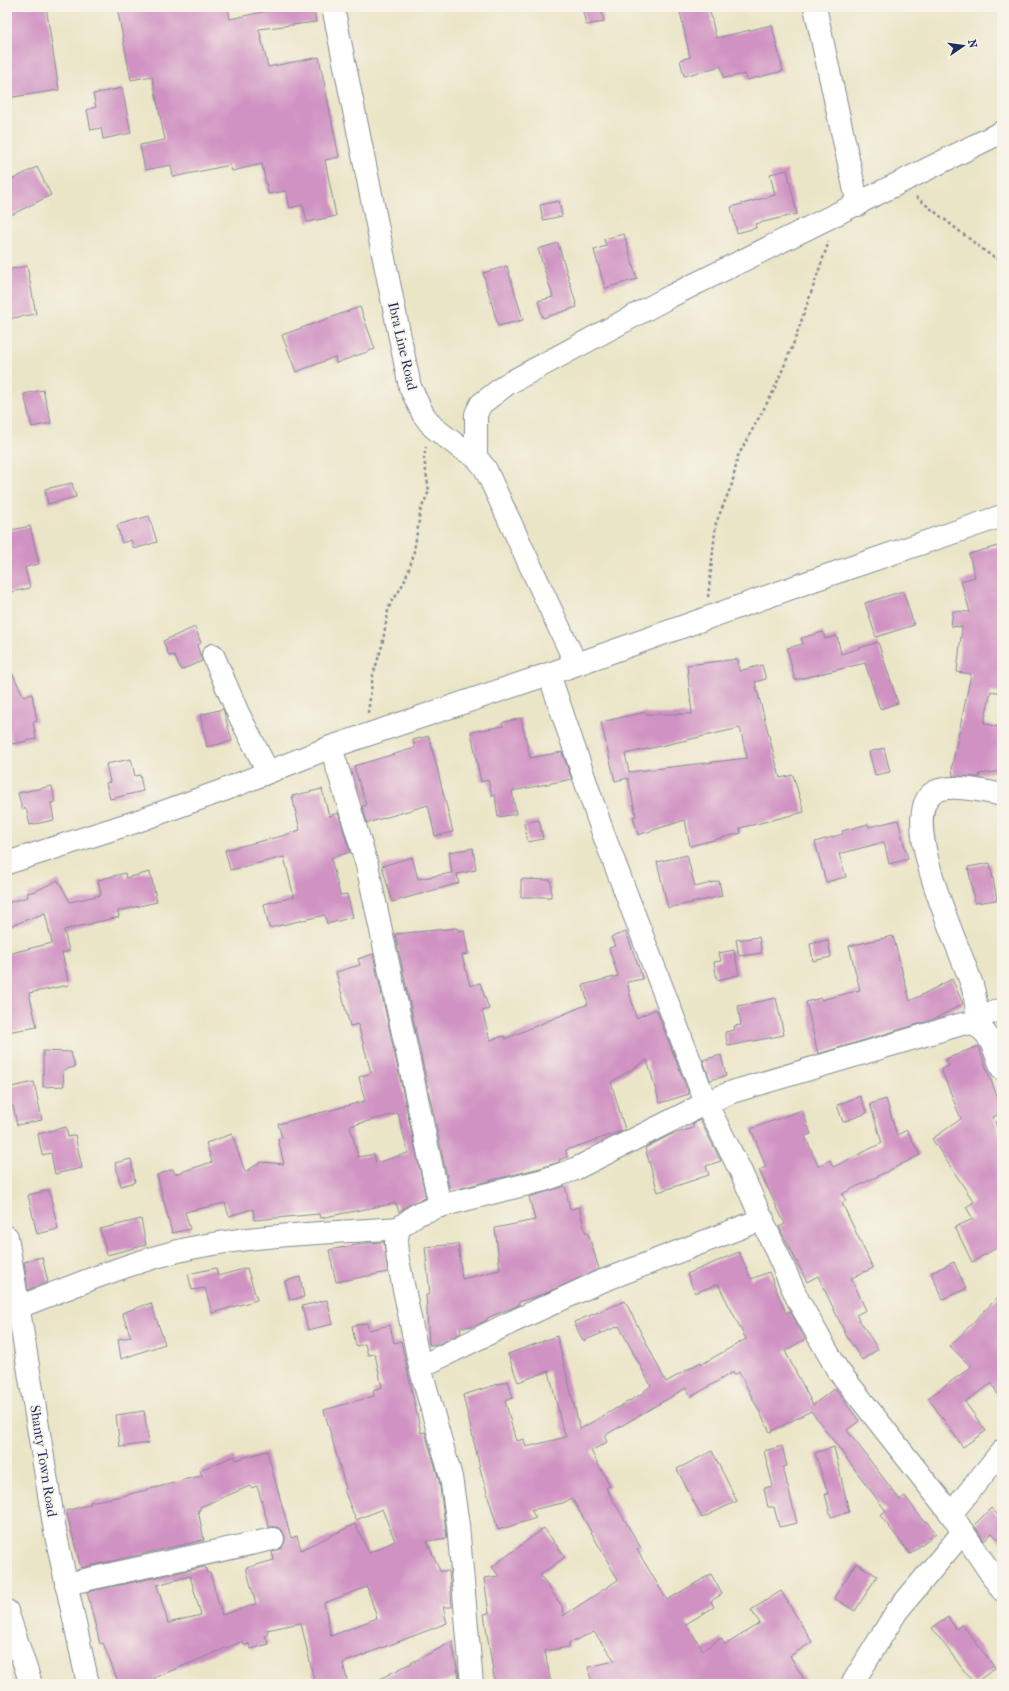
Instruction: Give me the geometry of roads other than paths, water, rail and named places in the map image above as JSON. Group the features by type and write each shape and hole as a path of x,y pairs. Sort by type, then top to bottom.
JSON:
{"street":[{"name":"Ibra Line Road","path":"333,7 410,387 423,414 433,427 459,447 476,456 493,483 576,664"},
{"path":"815,7 858,205"},
{"path":"476,456 476,414 481,404 507,384 672,296 858,205 1002,132"},
{"path":"7,863 135,822 224,790 331,747 549,674 705,618 1002,516"},
{"path":"213,654 238,713 268,772"},
{"path":"549,674 606,840 706,1103 763,1220 798,1300 838,1369 951,1514 1002,1590"},
{"path":"331,747 367,866 440,1206"},
{"path":"1002,795 952,788 941,789 931,794 925,804 923,816 924,841 930,872 952,938 972,985 977,1021 985,1030 1002,1069"},
{"path":"19,1307 144,1260 191,1248 237,1240 399,1228 416,1215 440,1206 544,1180 568,1172 706,1103 732,1092 962,1024 977,1021 1002,1009"},
{"path":"420,1367 512,1322 598,1283 763,1220"},
{"path":"399,1228 396,1243 398,1260 420,1367 451,1477 458,1525 472,1684"},
{"name":"Shanty Town Road","path":"7,1237 55,1531 88,1684"},
{"path":"951,1514 1002,1451"},
{"path":"852,1684 896,1611 963,1532"},
{"path":"66,1584 273,1539"},
{"path":"7,1611 31,1684"}]}
